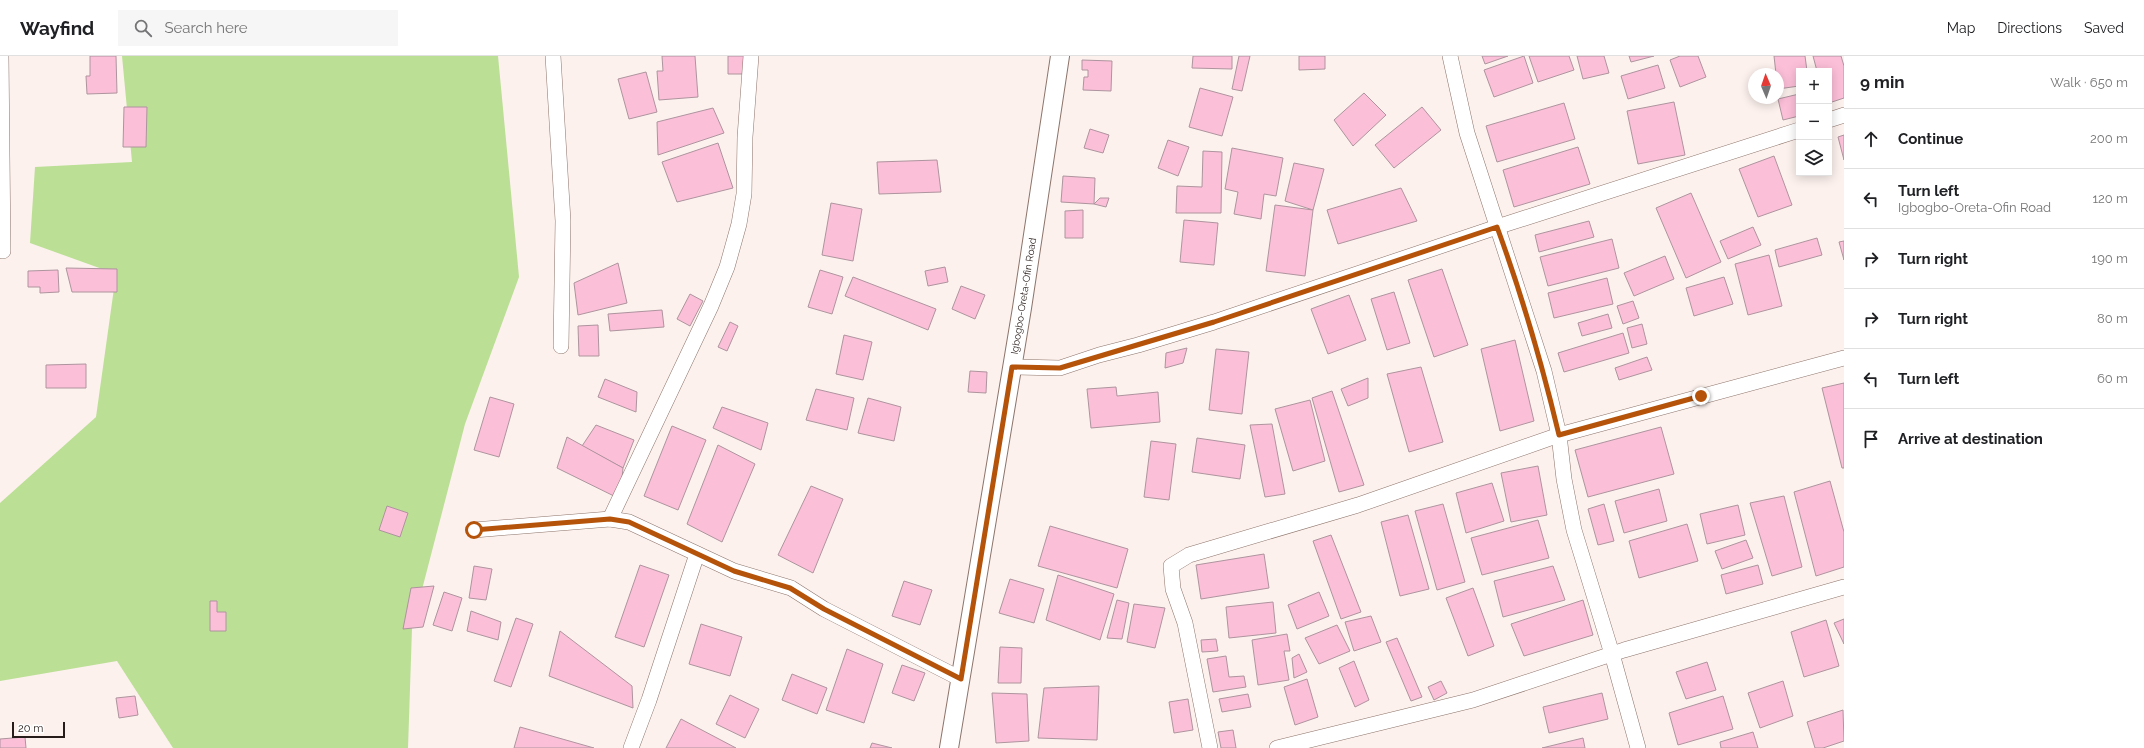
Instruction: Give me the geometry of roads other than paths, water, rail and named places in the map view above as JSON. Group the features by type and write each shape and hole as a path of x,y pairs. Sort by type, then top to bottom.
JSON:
{"street":[{"path":"1,56 3,251"},
{"path":"552,56 564,221 561,346"},
{"path":"610,519 711,306 727,267 739,224 744,194 745,137 751,56"},
{"name":"Igbogbo-Oreta-Ofin Road","path":"949,748 1012,367 1060,56"},
{"path":"1450,56 1466,133 1514,275 1544,371 1559,435 1564,479 1574,530 1612,654 1638,748"},
{"path":"1832,119 1844,115"},
{"path":"1012,367 1060,368 1214,322 1497,227 1796,131"},
{"path":"1210,748 1185,623 1173,589 1170,572 1171,566 1189,555 1358,505 1559,435 1844,358"},
{"path":"474,530 610,519 629,522 734,571 790,588 824,609 961,679"},
{"path":"631,748 649,700 697,554"},
{"path":"1278,748 1473,700 1612,654 1844,587"}]}
